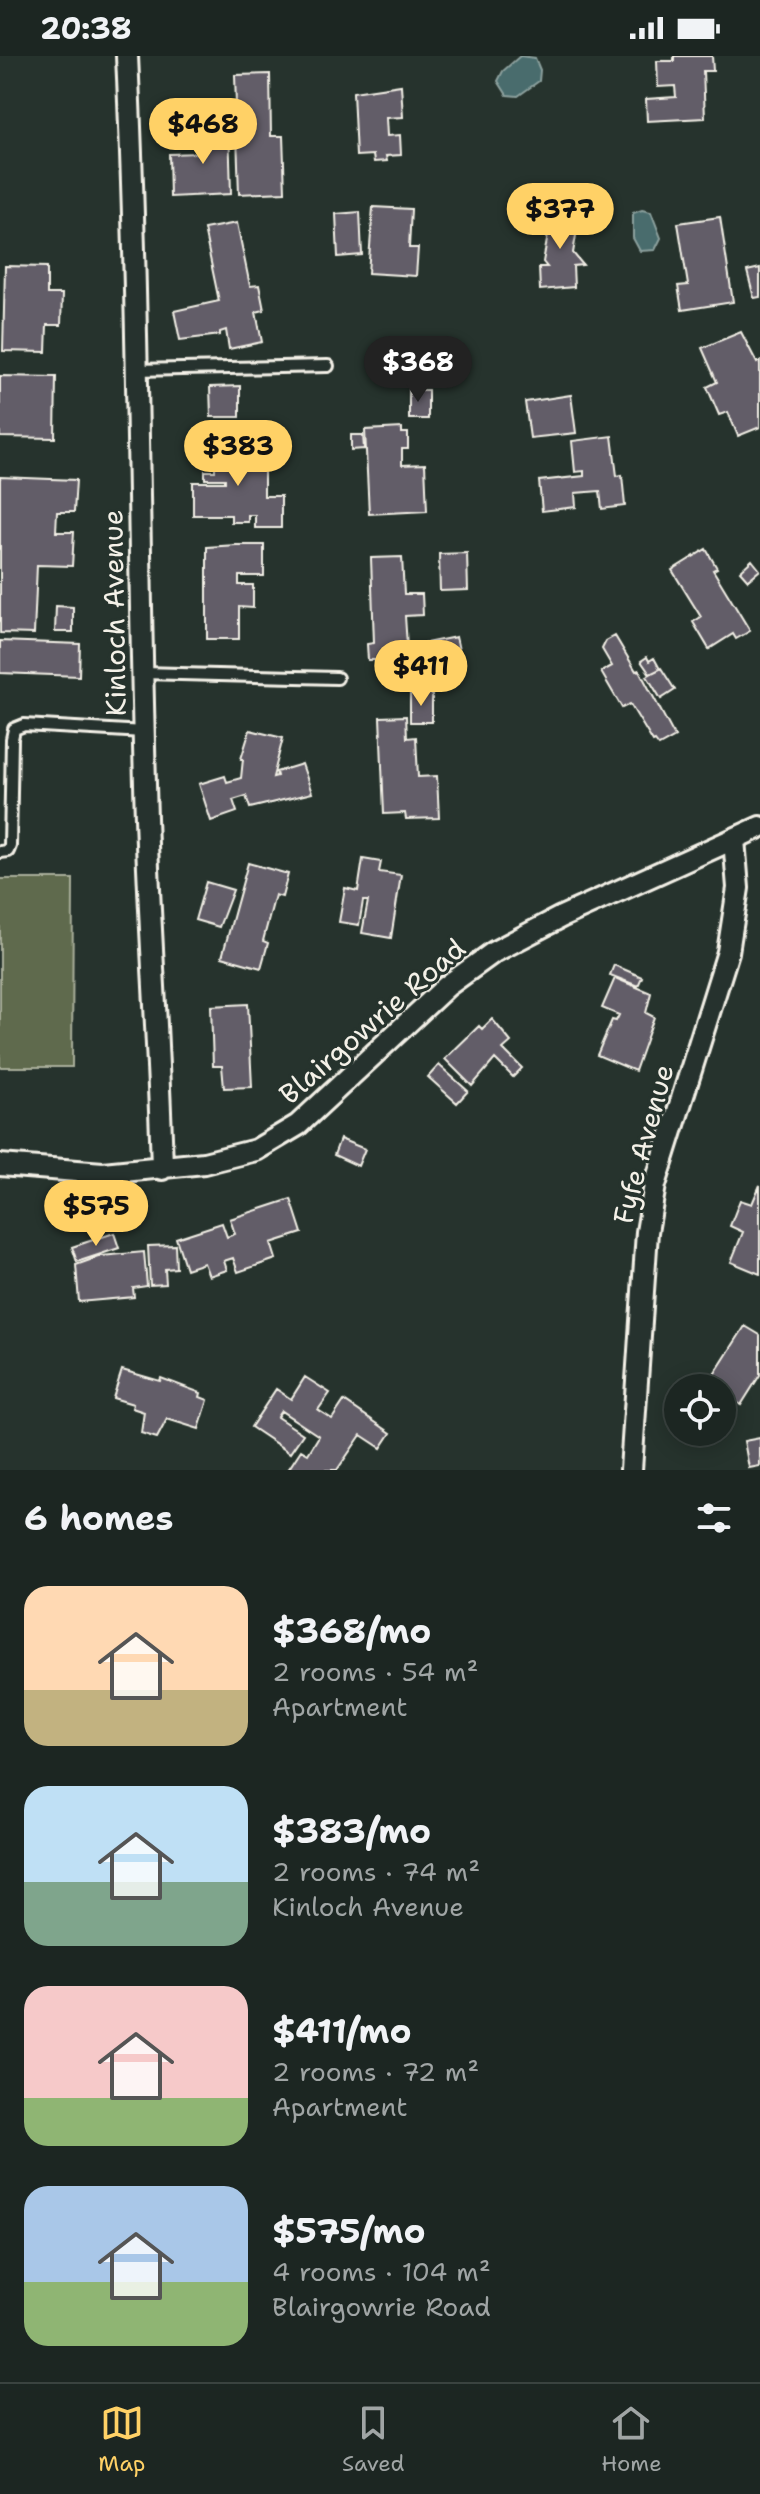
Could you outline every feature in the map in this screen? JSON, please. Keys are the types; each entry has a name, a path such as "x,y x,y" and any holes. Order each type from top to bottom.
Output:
{"street":[{"name":"Kinloch Avenue","path":"127,56 135,370 141,459 144,732 162,1169"},
{"name":"Blairgowrie Road","path":"0,1165 103,1173 162,1169 239,1156 275,1140 298,1125 447,986 494,952 561,917 760,827"},
{"name":"Fyfe Avenue","path":"631,1470 647,1232 655,1185 733,930 739,867 734,839"}],"lane":[{"path":"135,370 328,366"},
{"path":"143,673 337,678"},
{"path":"0,852 8,851 10,846 14,729 24,725 144,732"}],"green space":[{"path":"0,879 73,879 72,1067 0,1067"}],"water":[{"path":"520,56 535,58 540,70 539,81 518,96 507,95 498,81 503,71"},
{"path":"642,210 651,212 661,238 655,250 640,251 633,238 633,213"}],"building":[{"path":"674,56 712,56 713,71 703,71 705,118 647,121 646,99 676,97 675,86 658,87 657,61 674,61"},
{"path":"270,74 271,136 283,136 285,192 239,194 235,75"},
{"path":"401,85 403,117 386,118 387,136 400,135 401,155 386,156 387,161 374,162 373,155 356,156 353,92"},
{"path":"229,125 231,194 170,197 169,154 198,153 197,127"},
{"path":"373,207 411,209 409,248 418,248 416,276 368,273"},
{"path":"553,207 580,212 573,253 583,265 573,266 574,287 540,290 539,267 547,267 543,262"},
{"path":"360,212 362,255 338,257 336,214"},
{"path":"720,217 733,302 682,310 678,286 688,285 678,223"},
{"path":"237,223 250,286 259,285 264,310 256,312 262,342 229,349 226,330 220,335 180,340 174,311 219,301 204,229"},
{"path":"5,266 47,267 47,294 62,294 61,325 47,325 46,352 3,351"},
{"path":"760,268 760,297 754,298 747,271"},
{"path":"741,332 757,363 760,361 760,427 738,436 728,412 719,415 707,387 717,382 702,348"},
{"path":"0,376 56,377 55,438 0,437"},
{"path":"240,386 240,417 211,417 210,387"},
{"path":"409,390 428,390 428,419 409,419"},
{"path":"571,395 576,433 530,438 525,402"},
{"path":"402,428 402,433 408,433 408,449 402,449 402,465 425,464 427,511 369,514 365,430"},
{"path":"351,435 363,435 364,449 351,450"},
{"path":"612,436 617,476 622,475 625,506 602,509 600,491 575,493 576,507 542,511 539,481 584,476 584,471 575,472 572,441"},
{"path":"264,444 264,496 281,496 281,528 255,528 255,515 248,515 248,522 231,522 231,515 193,515 193,482 225,482 225,479 205,479 205,471 215,471 215,445"},
{"path":"0,477 76,480 74,512 57,512 56,532 74,532 72,566 37,565 34,634 0,633"},
{"path":"264,545 264,576 239,576 239,585 253,585 253,608 239,607 239,639 207,639 207,547"},
{"path":"706,549 717,568 713,570 750,631 736,639 733,634 709,649 693,622 701,617 672,570"},
{"path":"467,553 468,590 440,591 439,554"},
{"path":"402,557 404,594 422,594 423,615 405,616 407,646 402,646 403,665 399,665 399,669 375,670 375,660 368,660 367,644 374,643 371,558"},
{"path":"752,560 760,570 748,580 740,571"},
{"path":"56,606 73,607 73,632 55,632"},
{"path":"615,636 636,671 639,670 675,737 659,746 653,742 630,704 622,708 601,672 612,666 602,649 606,641"},
{"path":"456,637 461,659 421,667 416,645"},
{"path":"0,641 80,644 79,676 0,673"},
{"path":"647,657 649,661 654,658 660,669 650,674 641,661"},
{"path":"661,668 675,690 661,699 647,676"},
{"path":"410,694 432,694 432,722 410,722"},
{"path":"406,716 407,738 416,737 418,777 437,776 439,818 406,819 405,813 384,814 380,717"},
{"path":"250,730 283,738 273,777 277,776 276,772 302,764 312,793 250,808 246,796 233,800 237,812 211,821 199,784 225,776 227,782 241,778 241,759"},
{"path":"363,859 381,862 379,872 401,875 391,938 362,933 368,901 363,901 359,925 339,922 345,888 358,891"},
{"path":"248,863 288,874 282,897 275,895 263,941 268,943 261,968 222,957"},
{"path":"206,882 233,890 219,927 195,920"},
{"path":"614,965 642,977 638,986 610,975"},
{"path":"615,978 651,993 646,1013 654,1017 635,1071 597,1055 612,1020 616,1021 619,1015 602,1008"},
{"path":"248,1004 252,1087 224,1088 222,1066 213,1066 211,1006"},
{"path":"492,1019 511,1042 503,1049 522,1068 513,1077 495,1059 472,1086 445,1059 479,1026 482,1029"},
{"path":"439,1065 468,1091 457,1103 428,1077"},
{"path":"340,1139 365,1149 358,1166 334,1155"},
{"path":"760,1185 760,1274 731,1262 743,1232 730,1226 740,1200 752,1204"},
{"path":"291,1199 302,1233 271,1243 276,1259 238,1272 233,1258 224,1261 227,1270 209,1276 204,1263 186,1269 176,1238 222,1223 227,1237 235,1234 230,1219"},
{"path":"114,1233 119,1248 77,1262 72,1247"},
{"path":"175,1245 176,1268 165,1269 166,1284 150,1285 148,1246"},
{"path":"144,1252 147,1286 133,1288 134,1297 79,1302 76,1265 101,1256"},
{"path":"745,1326 760,1335 760,1375 741,1405 736,1402 736,1374 714,1374"},
{"path":"122,1370 160,1381 161,1378 201,1393 200,1397 208,1400 199,1429 167,1419 157,1438 141,1433 144,1412 132,1408 133,1404 113,1398"},
{"path":"305,1377 330,1393 318,1410 332,1419 344,1401 391,1433 381,1448 361,1435 337,1470 288,1470 301,1450 308,1454 319,1436 281,1411 277,1417 303,1434 290,1453 251,1427 276,1389 291,1399"},
{"path":"760,1438 760,1466 749,1468 744,1441"}]}
